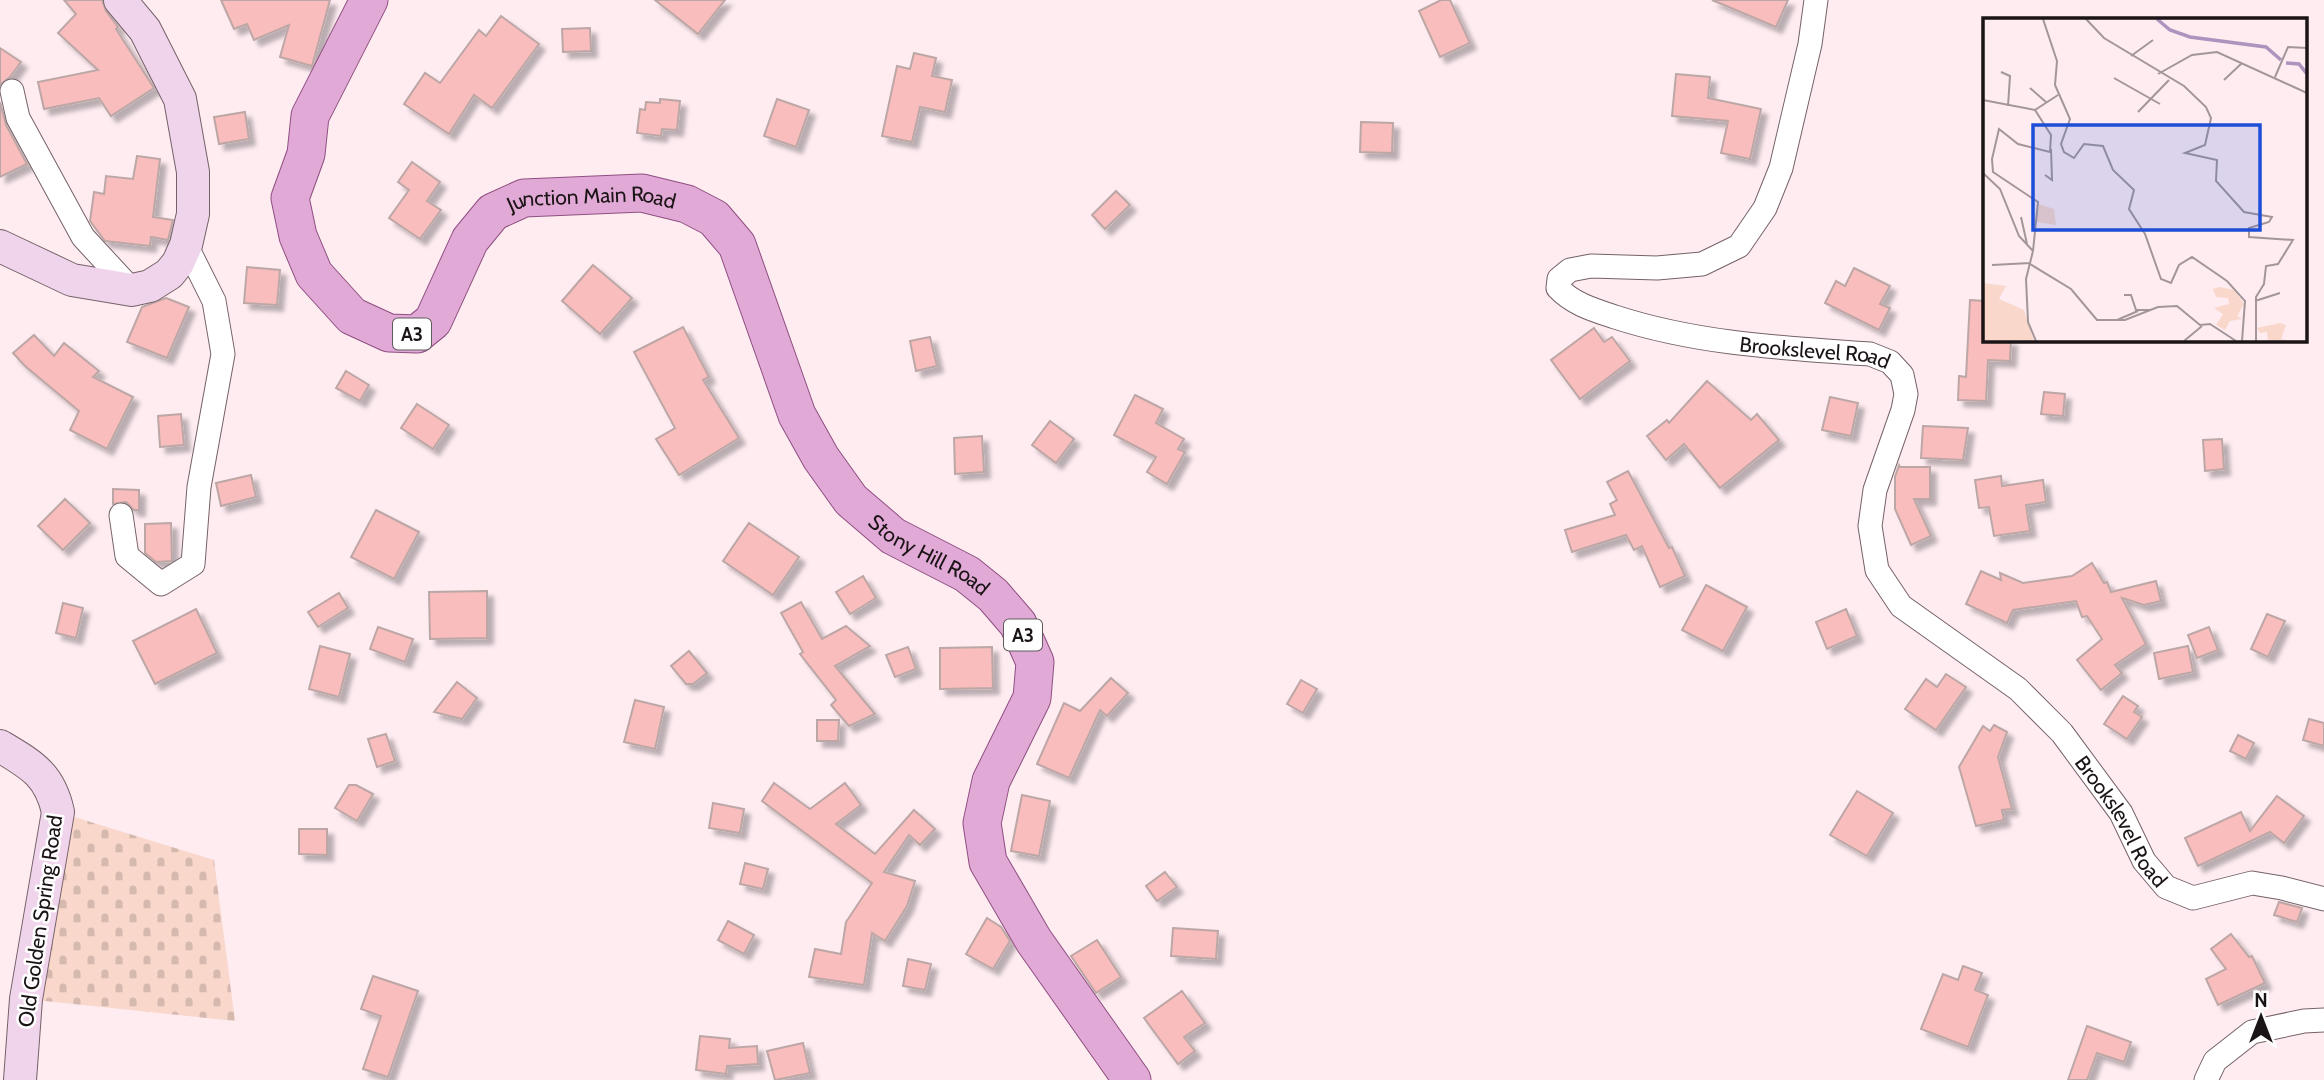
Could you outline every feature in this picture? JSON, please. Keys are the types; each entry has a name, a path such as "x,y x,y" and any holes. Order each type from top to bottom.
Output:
{"main road":[{"path":"0,246 72,281 132,290 150,286 169,274 187,245 193,214 193,172 180,99 145,30 120,0"},
{"name":"Junction Main Road","path":"369,0 310,116 306,154 290,198 298,236 314,274 352,316 389,333 417,334 433,321 470,240 493,212 524,198 642,193 687,204 715,218 737,245"},
{"name":"Stony Hill Road","path":"737,245 797,415 828,469 851,500 894,536 967,574 993,595 1018,624 1035,662 1032,698 990,781 982,823 988,862 1034,941 1132,1080"},
{"name":"Old Golden Spring Road","path":"0,747 29,763 43,776 54,793 58,812 26,999 20,1080"}],"street":[{"name":"Brookslevel Road","path":"1816,0 1810,44 1781,168 1765,208 1739,246 1702,264 1657,268 1591,266 1570,270 1559,279 1558,288 1568,299 1643,326 1742,346 1870,354 1890,362 1902,375 1906,394 1875,490 1870,526 1877,570 1901,606 2018,689 2062,733 2121,813 2144,861 2166,887 2193,898 2252,883 2324,899"},
{"path":"12,91 18,118 83,237 132,290"},
{"path":"121,515 127,556 161,584 193,564 199,487 223,354 214,301 187,245"},
{"path":"2206,1080 2215,1061 2252,1032 2304,1021 2324,1020"}],"green space":[{"path":"58,812 214,860 235,1021 26,999"}],"building":[{"path":"64,0 102,0 106,11 118,27 116,29 154,88 111,116 99,98 44,109 38,82 98,70 58,33 76,14"},
{"path":"221,0 330,0 312,66 280,57 289,25 254,40 247,24 234,29"},
{"path":"655,0 725,0 698,34"},
{"path":"1441,0 1450,0 1470,43 1440,57 1419,11"},
{"path":"1712,0 1788,0 1776,27"},
{"path":"501,16 539,44 492,108 474,95 449,134 404,104 425,73 440,83 479,30 486,36"},
{"path":"590,28 591,51 563,52 562,29"},
{"path":"0,48 21,62 0,85"},
{"path":"914,53 936,58 932,76 952,80 945,112 920,107 912,142 882,136 897,66 910,69"},
{"path":"1676,74 1710,77 1708,98 1761,109 1750,159 1721,153 1728,121 1672,116"},
{"path":"660,99 680,101 677,130 662,129 661,136 637,133 640,109 645,110 646,102 660,103"},
{"path":"777,99 809,110 796,147 764,136"},
{"path":"0,102 6,125 27,164 0,177"},
{"path":"245,112 249,139 219,144 214,117"},
{"path":"1361,122 1393,123 1392,153 1360,152"},
{"path":"137,156 160,159 153,217 173,220 168,240 151,237 150,246 105,241 90,221 94,192 104,194 106,176 133,179"},
{"path":"412,162 440,182 427,201 441,210 420,239 389,218 409,190 398,182"},
{"path":"1116,191 1130,205 1105,229 1092,215"},
{"path":"593,265 632,298 600,334 562,301"},
{"path":"247,267 280,270 277,305 244,303"},
{"path":"1854,268 1890,286 1880,304 1890,308 1879,330 1825,303 1836,281 1845,286"},
{"path":"166,298 189,307 167,358 127,342 142,307"},
{"path":"1970,300 1983,301 1983,341 2011,341 2010,361 1988,360 1986,401 1958,400 1959,376 1966,377"},
{"path":"683,327 709,377 703,380 739,438 679,475 656,439 675,428 634,352"},
{"path":"1594,328 1604,342 1612,337 1630,361 1580,399 1551,360"},
{"path":"34,335 54,356 64,343 99,371 93,377 133,397 107,449 70,430 79,411 13,353"},
{"path":"930,337 937,366 916,371 910,341"},
{"path":"346,371 369,385 360,401 336,388"},
{"path":"1707,381 1751,420 1757,414 1779,440 1720,488 1684,444 1666,460 1647,436 1667,420 1669,423"},
{"path":"2044,392 2065,394 2063,416 2041,414"},
{"path":"1135,395 1163,409 1156,423 1184,439 1178,449 1185,452 1167,484 1147,472 1156,457 1114,435"},
{"path":"1830,397 1858,403 1851,436 1822,430"},
{"path":"417,404 449,425 433,449 401,428"},
{"path":"181,414 184,445 160,447 158,416"},
{"path":"1050,421 1074,439 1056,463 1032,445"},
{"path":"1923,426 1968,428 1963,460 1921,458"},
{"path":"982,436 984,472 955,474 954,438"},
{"path":"2222,439 2224,469 2205,471 2203,440"},
{"path":"1899,465 1930,467 1930,499 1914,499 1931,536 1911,545 1895,509 1895,477"},
{"path":"1628,471 1669,548 1672,547 1685,576 1660,587 1642,546 1634,550 1626,535 1572,552 1565,530 1615,515 1610,504 1617,500 1607,482"},
{"path":"251,475 256,497 221,506 216,483"},
{"path":"2001,476 2002,486 2043,480 2046,502 2026,505 2030,531 1994,536 1989,507 1979,508 1975,480"},
{"path":"113,489 139,490 139,510 134,510 126,502 113,504"},
{"path":"65,499 90,523 63,550 38,526"},
{"path":"376,510 419,532 394,579 351,557"},
{"path":"171,523 172,561 156,562 145,553 145,524"},
{"path":"749,523 799,557 773,595 723,561"},
{"path":"2092,563 2104,583 2107,582 2111,592 2156,581 2161,601 2144,605 2122,598 2146,644 2115,665 2122,673 2101,690 2077,660 2102,639 2087,616 2082,617 2076,601 2013,610 2007,623 1966,604 1981,571 2001,580 2000,573 2023,583 2072,576"},
{"path":"863,576 876,598 850,614 836,592"},
{"path":"1706,585 1747,607 1723,651 1682,630"},
{"path":"487,591 487,638 430,639 429,592"},
{"path":"339,593 348,608 318,627 308,612"},
{"path":"801,602 822,639 846,626 870,646 835,666 875,714 849,726 831,705 836,700 800,654 803,652 781,613"},
{"path":"63,603 83,608 76,638 56,633"},
{"path":"196,609 217,653 155,684 133,641"},
{"path":"1846,609 1857,636 1827,649 1816,622"},
{"path":"2267,614 2285,621 2268,657 2251,649"},
{"path":"378,627 413,639 405,662 370,649"},
{"path":"2209,627 2218,650 2197,658 2188,635"},
{"path":"320,646 350,654 339,697 309,689"},
{"path":"2188,646 2193,672 2159,679 2154,653"},
{"path":"908,647 916,669 895,677 886,655"},
{"path":"992,647 993,688 940,689 940,648"},
{"path":"689,651 707,673 693,684 686,684 671,666"},
{"path":"1946,674 1966,687 1936,730 1905,709 1926,679 1937,687"},
{"path":"1111,678 1128,693 1107,716 1100,710 1069,778 1037,764 1064,703 1080,711"},
{"path":"1301,680 1317,689 1303,713 1287,704"},
{"path":"457,682 477,698 462,719 434,712"},
{"path":"2123,696 2138,706 2134,712 2142,717 2127,739 2104,724"},
{"path":"635,700 664,707 655,749 624,742"},
{"path":"2309,719 2324,723 2324,746 2303,740"},
{"path":"817,720 839,720 838,741 817,741"},
{"path":"1994,725 2007,732 1998,757 2012,809 2002,810 2004,820 1976,826 1959,767 1983,726 1990,731"},
{"path":"386,734 395,761 377,767 368,739"},
{"path":"2238,735 2254,743 2246,759 2230,751"},
{"path":"774,783 810,809 845,783 861,805 836,824 875,854 914,810 935,829 920,845 909,835 884,872 915,881 907,906 885,941 872,933 864,985 809,977 815,949 841,954 846,922 872,883 762,801"},
{"path":"349,785 356,785 373,794 357,821 335,808"},
{"path":"1857,791 1893,813 1867,856 1830,835"},
{"path":"1022,795 1050,801 1039,856 1011,851"},
{"path":"2277,796 2304,816 2284,843 2270,832 2198,866 2185,838 2241,812 2250,831"},
{"path":"713,803 744,809 740,833 709,828"},
{"path":"299,829 327,829 327,855 299,854"},
{"path":"745,863 768,869 763,889 740,884"},
{"path":"1165,872 1177,887 1157,901 1146,886"},
{"path":"2279,902 2302,908 2297,922 2274,915"},
{"path":"987,918 1001,927 1010,941 993,969 966,954"},
{"path":"728,921 754,935 744,954 718,940"},
{"path":"1173,928 1218,931 1216,959 1171,956"},
{"path":"2231,934 2249,957 2252,956 2265,983 2218,1005 2206,979 2226,969 2211,949"},
{"path":"1097,940 1121,977 1096,993 1071,956"},
{"path":"908,959 931,964 925,990 903,986"},
{"path":"1963,966 1982,973 1975,990 1988,995 1968,1047 1921,1029 1943,974 1958,980"},
{"path":"373,976 418,991 388,1077 363,1069 381,1016 361,1009"},
{"path":"1182,991 1205,1023 1184,1037 1195,1051 1178,1064 1144,1018"},
{"path":"2087,1026 2131,1042 2124,1062 2097,1053 2087,1080 2068,1080"},
{"path":"700,1036 730,1039 729,1048 757,1046 758,1064 727,1066 726,1074 696,1070"},
{"path":"803,1043 810,1073 775,1080 767,1051"}]}
